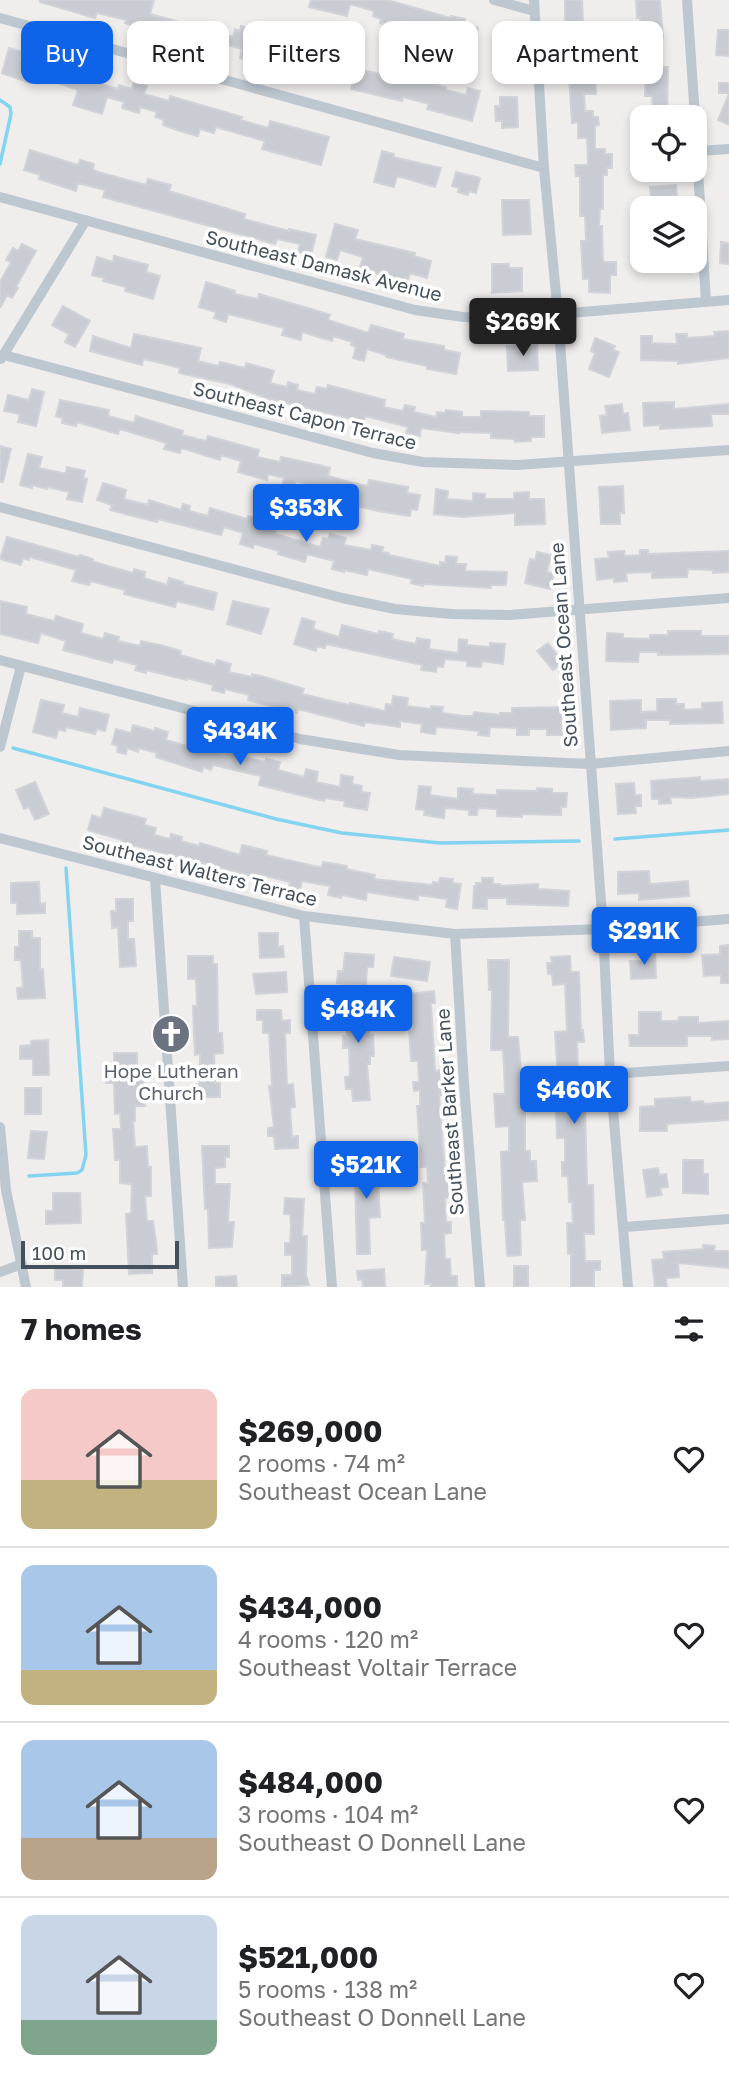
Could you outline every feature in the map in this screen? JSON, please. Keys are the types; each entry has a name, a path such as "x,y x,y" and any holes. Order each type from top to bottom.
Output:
{"street":[{"path":"494,0 534,6"},
{"path":"687,0 694,105"},
{"name":"Southeast Ocean Lane","path":"534,6 544,168 558,315 603,929 610,1074 628,1287"},
{"path":"0,18 544,168"},
{"path":"707,150 729,149"},
{"path":"699,182 706,302"},
{"name":"Southeast Damask Avenue","path":"0,197 415,310 463,317 558,315 729,300"},
{"path":"2,358 86,220"},
{"name":"Southeast Capon Terrace","path":"2,358 373,453 423,462 474,465 567,463 729,450"},
{"path":"0,507 342,598 395,609 509,615 729,598"},
{"path":"0,660 300,739 399,755 590,764 729,751"},
{"path":"0,747 22,666"},
{"name":"Southeast Walters Terrace","path":"0,838 304,916 455,934 603,929 729,919"},
{"path":"155,878 183,1287"},
{"path":"304,916 331,1287"},
{"name":"Southeast Barker Lane","path":"455,934 480,1287"},
{"path":"610,1074 729,1066"},
{"path":"0,1127 6,1190 26,1287"},
{"path":"625,1227 729,1219"},
{"path":"0,1272 22,1264"}],"building":[{"path":"154,0 150,14 175,21 127,21 127,24 126,20 97,13 95,18 40,2"},
{"path":"311,0 387,0 451,18 465,19 380,21 373,16 374,11 350,4 347,16 309,7"},
{"path":"565,0 582,0 583,21 565,21"},
{"path":"636,0 660,0 662,21 640,21 640,17 637,18"},
{"path":"241,26 243,59 240,58 242,49 229,46 229,36 233,37 235,29 240,31"},
{"path":"718,30 729,30 729,56 716,55"},
{"path":"9,48 21,52 21,80 2,73"},
{"path":"663,67 668,67 667,105 652,105 652,96 645,96 646,84 663,84"},
{"path":"365,71 379,74 379,84 435,84 466,95 468,88 480,91 472,121 427,109 429,104 403,97 402,101 351,89 352,84 365,84"},
{"path":"719,83 729,83 729,93 719,93"},
{"path":"61,84 102,84 118,89 119,85 132,89 133,84 140,84 147,86 144,94 169,101 170,96 242,117 241,120 268,128 270,121 329,137 321,165 262,149 265,141 216,127 214,133 200,129 198,136 183,132 163,125 164,120 155,117 157,112 140,107 139,113 122,108 124,102 107,97 102,114 73,105 78,90"},
{"path":"570,84 596,84 596,94 584,94 585,111 593,111 593,117 598,117 599,125 595,126 595,149 605,149 605,154 612,154 612,168 607,168 607,175 603,175 603,209 600,209 599,226 602,226 603,262 616,262 616,275 610,275 610,293 589,292 589,279 583,279 581,241 586,241 585,216 580,216 580,176 576,176 575,165 588,165 587,138 578,138 578,122 572,123"},
{"path":"729,94 729,125 718,120"},
{"path":"500,97 517,97 518,127 502,128 502,121 496,121 495,106 500,106"},
{"path":"30,150 78,165 80,160 94,164 93,169 98,172 146,185 148,179 171,185 169,191 245,214 244,219 316,235 311,255 298,252 300,244 277,239 275,244 103,197 105,190 78,183 76,191 39,179 40,175 24,170"},
{"path":"382,151 394,154 393,157 441,168 435,187 397,176 394,187 374,182"},
{"path":"456,172 480,178 476,193 469,191 468,195 458,192 459,188 452,186"},
{"path":"676,185 677,196 651,196 650,187"},
{"path":"502,200 529,200 531,234 503,235"},
{"path":"335,224 358,230 355,239 415,253 414,256 431,261 427,278 410,273 407,283 373,273 374,271 360,267 363,257 340,250 337,260 326,257"},
{"path":"721,242 729,243 729,264 720,263"},
{"path":"22,244 36,251 12,298 7,295 0,308 0,282 11,262 6,260 13,248 18,251"},
{"path":"114,256 148,265 146,272 160,276 153,299 125,291 126,287 92,275 97,257 113,262"},
{"path":"492,264 509,264 509,268 522,268 522,291 492,293"},
{"path":"206,282 235,291 234,294 258,299 259,294 308,308 330,315 328,320 368,333 371,325 404,334 403,339 444,346 444,350 460,353 456,374 427,369 427,366 386,357 367,349 364,361 353,358 356,347 351,345 352,342 333,336 332,341 302,332 301,340 282,335 284,328 228,314 226,322 214,318 216,312 199,307"},
{"path":"63,306 90,321 75,347 65,342 69,334 52,325"},
{"path":"729,331 729,358 678,364 678,361 641,360 641,336 652,336 652,343 677,344 676,334 687,334 687,338 715,336 714,332"},
{"path":"134,334 201,348 198,361 218,366 220,362 245,368 246,363 274,371 270,383 287,387 288,382 298,385 297,390 315,394 317,387 327,389 328,385 385,400 384,407 403,411 405,405 415,407 414,412 436,417 437,412 445,413 446,410 462,412 462,417 481,417 481,411 529,412 529,416 544,416 544,437 531,437 531,441 515,442 514,439 491,438 491,433 459,433 421,428 420,436 406,433 408,427 365,416 364,422 269,399 230,384 179,373 180,368 157,362 143,359 142,365 90,351 93,336 131,348"},
{"path":"595,338 615,346 613,350 619,352 609,377 589,369 595,353 591,351"},
{"path":"537,344 538,370 508,371 507,346"},
{"path":"32,389 44,392 36,426 18,422 20,414 4,411 8,395 29,400"},
{"path":"60,400 109,410 108,416 134,423 136,416 183,431 182,435 206,441 208,436 259,450 257,457 280,462 281,457 330,468 328,476 353,483 368,486 369,480 408,487 407,493 420,495 417,510 411,509 410,516 378,511 357,506 358,501 339,497 338,501 330,498 328,503 321,501 322,496 311,493 313,486 296,481 294,486 283,483 284,478 268,474 267,480 238,472 241,461 221,455 220,460 181,448 180,453 164,449 166,443 120,429 118,434 77,422 76,426 62,423 63,418 56,416"},
{"path":"674,402 674,409 729,404 729,414 711,414 712,426 660,429 660,425 644,426 643,403"},
{"path":"622,404 623,414 628,413 630,430 602,433 600,416 607,415 605,406"},
{"path":"0,446 11,449 3,482 0,482"},
{"path":"28,454 42,457 39,468 62,473 66,473 67,467 85,471 83,478 87,479 82,502 67,499 69,492 20,485"},
{"path":"103,483 126,490 124,499 148,505 149,500 181,510 183,504 190,506 189,511 208,516 210,508 247,519 248,516 277,524 275,534 320,547 323,538 328,539 330,534 346,538 344,545 371,550 372,545 383,547 382,552 389,555 440,566 440,562 445,563 446,556 457,557 456,564 466,564 465,571 507,572 506,585 491,585 491,588 423,586 411,583 412,579 368,569 367,575 332,569 334,561 307,554 305,562 254,544 253,548 240,544 243,533 224,527 221,535 110,510 112,505 97,500"},
{"path":"623,486 624,513 620,513 620,524 601,524 599,487"},
{"path":"436,489 448,491 447,499 473,501 473,493 485,494 485,499 514,499 514,493 529,492 529,499 544,499 545,524 515,525 515,513 462,517 434,514"},
{"path":"7,537 79,557 80,555 133,573 134,569 145,572 144,578 167,585 169,578 217,593 213,610 177,601 175,607 124,594 125,590 90,581 89,585 72,581 76,570 30,557 29,560 23,558 21,565 0,559"},
{"path":"640,550 648,550 648,554 729,551 729,572 713,573 713,570 688,569 687,577 652,578 652,572 626,573 627,581 614,582 614,578 597,580 595,559 609,558 608,552 624,551 625,556 640,555"},
{"path":"537,552 551,555 547,572 554,573 550,589 525,583 530,559 535,560"},
{"path":"0,601 27,607 26,614 54,621 56,616 83,624 81,633 103,639 105,633 119,637 118,641 140,646 141,641 164,646 181,651 180,655 215,665 217,660 231,664 229,672 265,677 304,689 302,694 349,705 350,703 385,711 386,704 392,705 393,696 408,698 407,706 431,709 431,706 443,707 442,713 465,716 473,716 474,712 500,715 512,713 512,708 566,707 566,720 561,720 562,735 547,735 547,729 529,729 529,735 517,735 517,728 490,727 489,736 478,735 479,731 436,727 435,734 421,732 422,724 400,721 400,727 365,722 364,726 298,709 297,713 248,700 249,695 225,689 224,693 212,690 213,685 187,678 146,670 146,673 135,670 137,665 114,659 112,663 63,650 66,641 41,633 38,643 0,634"},
{"path":"233,601 269,609 261,634 227,624"},
{"path":"302,618 315,622 313,629 339,637 342,625 378,634 379,631 393,634 392,639 416,644 417,638 430,640 429,649 458,653 459,639 467,640 467,645 490,647 490,643 505,644 503,664 482,661 481,667 467,666 467,661 445,659 443,667 437,666 436,672 421,670 422,665 326,644 325,648 317,646 316,651 294,644"},
{"path":"668,631 701,631 701,636 729,636 729,654 658,655 658,652 639,652 638,662 606,661 607,633 623,634 623,638 650,639 650,635 668,635"},
{"path":"548,643 563,662 553,670 537,651"},
{"path":"657,699 676,699 676,704 684,704 684,710 702,709 702,703 722,702 723,723 670,724 670,720 646,720 646,728 611,730 610,701 641,700 641,712 657,711"},
{"path":"41,700 64,705 62,713 78,717 80,708 109,715 105,731 97,729 95,734 66,727 65,731 58,729 56,738 33,732"},
{"path":"133,725 168,732 166,740 190,747 192,741 204,745 203,749 225,755 227,747 242,751 240,756 265,762 266,759 280,762 278,770 304,777 306,769 318,772 316,782 340,787 341,775 353,777 352,784 362,786 361,792 370,793 367,810 344,806 345,801 325,798 324,801 259,785 261,776 213,765 211,770 203,767 202,772 156,757 157,753 139,748 138,752 127,748 126,754 117,752 118,746 112,744 116,729 131,733"},
{"path":"700,777 700,781 729,779 729,794 692,798 670,797 671,803 659,804 659,799 652,799 651,781"},
{"path":"35,782 49,814 35,820 29,807 24,809 16,790"},
{"path":"634,783 635,795 641,795 641,806 635,806 636,813 618,814 616,784"},
{"path":"419,786 431,787 430,795 458,799 458,788 473,789 472,794 497,795 497,790 552,789 552,793 567,793 566,807 561,807 561,815 522,814 522,817 497,816 497,809 478,808 477,815 469,815 469,810 445,808 444,818 424,815 425,810 416,809"},
{"path":"104,808 146,819 144,825 156,828 154,835 170,839 171,834 182,837 181,841 199,846 200,843 240,855 242,845 267,851 266,855 314,866 322,867 323,862 347,866 346,869 375,875 374,879 432,885 433,882 439,883 440,878 453,879 452,883 461,884 457,909 446,907 447,899 418,895 418,900 367,892 366,900 342,895 341,898 328,895 330,886 302,881 300,889 289,887 290,882 261,875 260,878 121,842 122,840 88,830 92,815 101,818"},
{"path":"649,871 650,884 688,881 689,896 639,900 639,893 618,894 618,872"},
{"path":"482,878 493,878 493,884 500,886 538,884 538,889 569,891 568,906 507,904 507,898 487,898 487,909 473,908 474,886 476,883 482,883"},
{"path":"39,882 40,904 45,903 45,913 17,914 17,903 11,903 11,883"},
{"path":"116,899 133,899 133,921 128,921 128,939 134,939 136,966 120,967 118,927 112,928 111,911 116,911"},
{"path":"19,931 32,931 32,938 40,938 40,970 43,969 45,998 18,999 17,988 23,987 21,960 15,960 15,947 19,947"},
{"path":"259,933 278,933 278,947 283,946 284,957 260,958"},
{"path":"729,945 729,983 721,983 721,975 704,976 702,955 720,954 720,946"},
{"path":"643,952 655,952 656,978 631,979 630,961 643,961"},
{"path":"345,953 374,955 373,967 367,967 366,986 337,983 338,971 343,971"},
{"path":"188,956 213,956 213,964 217,964 218,1033 222,1033 223,1053 214,1054 215,1083 220,1083 220,1097 196,1097 196,1084 200,1084 200,1054 195,1055 193,1006 197,1006 196,979 188,979"},
{"path":"570,956 571,972 579,972 581,1031 583,1030 584,1042 577,1042 578,1070 583,1070 583,1081 572,1081 573,1108 585,1107 587,1185 593,1185 594,1234 584,1234 585,1261 600,1261 600,1270 594,1270 594,1287 571,1287 567,1223 573,1223 572,1202 569,1202 568,1176 562,1176 565,1138 557,1138 556,1109 560,1109 555,1032 567,1031 565,984 553,985 547,963 552,963 551,957"},
{"path":"394,957 430,962 427,981 391,976"},
{"path":"488,960 509,960 508,1037 518,1037 525,1114 525,1151 530,1151 530,1161 536,1161 537,1181 522,1182 525,1220 520,1220 521,1255 507,1256 501,1152 509,1151 509,1126 496,1127 494,1094 505,1094 504,1067 503,1050 491,1050 492,990 489,990"},
{"path":"286,972 287,992 256,994 253,974"},
{"path":"434,991 435,1003 431,1003 435,1071 441,1070 442,1095 439,1095 446,1182 450,1182 450,1198 445,1198 446,1222 451,1222 451,1233 444,1234 445,1259 450,1259 451,1276 457,1276 457,1287 431,1287 431,1284 425,1284 427,1250 422,1250 421,1223 425,1223 423,1183 428,1183 427,1167 421,1167 417,1106 420,1106 420,1090 414,1091 413,1082 419,1082 418,1061 411,1061 409,994"},
{"path":"372,998 373,1016 369,1016 369,1035 373,1035 374,1056 370,1056 370,1064 367,1064 370,1100 353,1101 352,1089 346,1089 345,1077 350,1076 349,1048 343,1048 343,1036 347,1036 346,1016 342,1016 341,999"},
{"path":"257,1010 281,1010 282,1021 290,1020 290,1033 285,1033 287,1085 293,1084 295,1107 290,1108 292,1137 298,1136 298,1148 275,1149 274,1136 268,1136 268,1128 274,1127 269,1086 272,1086 269,1033 263,1033 263,1020 257,1020"},
{"path":"639,1012 661,1012 661,1021 698,1017 698,1023 729,1021 729,1039 712,1040 712,1036 687,1036 687,1046 630,1046 629,1035 639,1035"},
{"path":"48,1040 49,1075 33,1075 33,1059 20,1059 20,1046 31,1045 31,1041"},
{"path":"114,1053 137,1053 137,1070 143,1070 145,1106 135,1106 133,1121 135,1147 147,1146 148,1167 151,1167 151,1196 145,1196 147,1221 153,1221 156,1242 157,1254 152,1254 152,1273 129,1274 126,1214 131,1213 132,1184 120,1183 120,1160 115,1160 113,1129 121,1129 120,1113 115,1114 114,1083 106,1083 106,1071 114,1071"},
{"path":"25,1088 41,1088 41,1114 25,1114"},
{"path":"690,1097 691,1102 703,1101 704,1104 729,1102 729,1120 667,1124 667,1131 640,1131 640,1107 655,1106 655,1099"},
{"path":"31,1131 47,1132 44,1159 28,1158"},
{"path":"202,1146 229,1146 225,1167 215,1168 215,1184 230,1184 228,1222 234,1222 232,1247 209,1248"},
{"path":"683,1160 703,1160 703,1174 708,1174 708,1194 683,1193"},
{"path":"377,1161 380,1217 369,1218 370,1254 357,1254 355,1180 352,1180 351,1169 355,1169 354,1162"},
{"path":"658,1168 659,1175 666,1174 668,1187 660,1188 662,1195 647,1197 643,1170"},
{"path":"53,1193 80,1193 81,1223 46,1224 46,1211 53,1211"},
{"path":"285,1198 304,1199 302,1236 307,1236 306,1275 309,1285 282,1287 282,1275 292,1275 292,1255 285,1255 285,1243 290,1243 291,1224 290,1214 284,1214"},
{"path":"703,1245 715,1246 714,1251 729,1251 729,1268 678,1263 679,1277 666,1278 667,1287 655,1287 652,1260 664,1259 663,1252 703,1249"},
{"path":"514,1266 528,1266 528,1287 514,1287"},
{"path":"55,1267 83,1269 82,1287 63,1287 63,1280 55,1280"},
{"path":"384,1269 385,1287 363,1287 362,1279 358,1280 357,1271"},
{"path":"236,1276 237,1287 216,1287 216,1277"}],"waterway":[{"path":"0,100 10,107 11,114 0,164"},
{"path":"13,748 276,819 342,833 440,843 579,841"},
{"path":"615,839 729,830"},
{"path":"29,1176 77,1173 82,1170 86,1155 66,868"}],"place":[{"name":"Hope Lutheran Church","path":"171,1034"}]}
